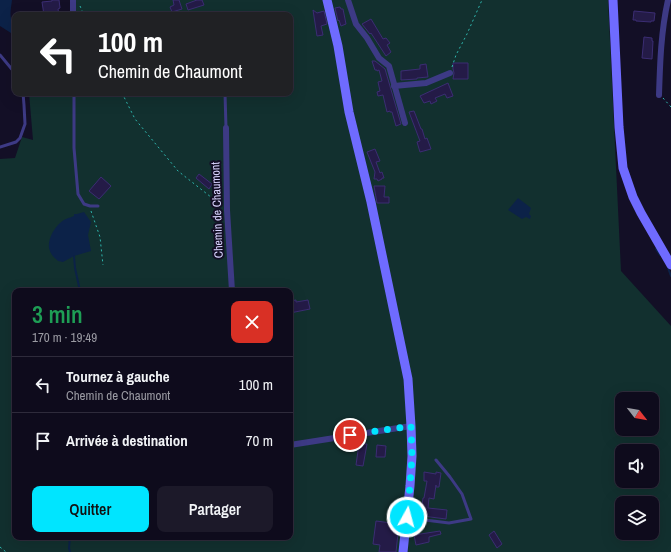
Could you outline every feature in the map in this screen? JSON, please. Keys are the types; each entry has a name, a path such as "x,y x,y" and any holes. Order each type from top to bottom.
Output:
{"street":[{"path":"72,0 73,12"},
{"path":"327,0 338,46 349,112 371,202 408,379 412,456 403,552"},
{"path":"348,0 356,24 367,38 379,58 389,66 405,123"},
{"path":"613,0 619,127 623,168 640,213 671,265"},
{"path":"660,95 660,64 668,0"},
{"path":"394,86 426,83 450,73"},
{"name":"Chemin de Chaumont","path":"226,128 227,210 232,288"},
{"path":"293,445 411,426"}],"lane":[{"path":"0,54 12,69"},
{"path":"0,147 16,142 20,138 25,124 23,96"},
{"path":"74,96 74,148 78,194 84,204 98,206"},
{"path":"225,96 226,128"},
{"path":"407,517 449,523 471,518 462,494 450,476 436,460"}],"path":[{"path":"450,73 456,55 482,0"},
{"path":"79,5 82,12"},
{"path":"660,95 671,107"},
{"path":"124,96 136,119 178,171 227,210"},
{"path":"90,206 100,237 103,265"},
{"path":"0,547 6,552"}],"green space":[{"path":"72,0 608,0 621,271 671,326 671,552 0,552 0,159 15,158 22,137 33,140 29,96 293,96 293,12 73,12"}],"water":[{"path":"0,0 12,0 12,33 0,26"},
{"path":"518,198 531,208 529,214 531,216 530,219 526,217 522,219 508,210"},
{"path":"84,212 91,222 88,235 91,251 74,256 63,262 58,261 51,254 49,248 53,232 63,220 74,216 74,214"}],"building":[{"path":"59,0 60,8 58,9 58,12 44,12 42,2"},
{"path":"173,0 179,0 182,9 172,12 170,7 174,5"},
{"path":"197,0 202,0 204,5 188,10 186,4"},
{"path":"340,7 343,9 346,24 341,26 339,20 338,21 335,8"},
{"path":"313,10 317,13 324,11 327,24 321,26 323,35 317,36"},
{"path":"634,11 655,13 654,21 633,20"},
{"path":"371,19 383,39 386,38 390,43 387,45 391,52 386,56 371,33 370,34 362,24"},
{"path":"644,37 652,38 652,59 642,58"},
{"path":"372,61 375,61 385,69 401,124 396,126 392,112 387,112 383,95 378,96 377,92 380,91 378,82 382,81 379,70 375,70"},
{"path":"453,63 468,63 468,79 453,79"},
{"path":"426,64 428,77 401,80 401,71 420,69 420,65"},
{"path":"448,83 453,96 447,98 445,94 435,98 437,101 431,104 430,101 424,103 420,96"},
{"path":"414,111 425,139 427,138 431,149 420,152 417,142 420,141 409,112"},
{"path":"375,149 380,161 376,162 380,173 382,172 384,178 378,181 377,179 374,179 375,172 367,152"},
{"path":"199,174 212,184 209,189 196,178"},
{"path":"101,177 111,186 99,199 89,191"},
{"path":"374,186 385,186 384,197 389,197 389,203 377,203"},
{"path":"293,300 296,300 296,302 308,300 310,309 293,312"},
{"path":"359,444 367,444 363,466 356,465"},
{"path":"377,445 386,446 385,457 376,457"},
{"path":"424,472 436,474 436,472 441,473 439,487 436,487 436,485 434,499 429,498 428,508 447,510 446,519 415,515 417,505 422,505 424,498 427,481 424,481"},
{"path":"376,521 399,524 396,552 379,552 380,545 373,544"},
{"path":"440,531 441,534 429,537 429,542 416,545 414,535"},
{"path":"494,531 502,544 497,548 489,535"}],"waterway":[{"path":"656,249 660,255"},
{"path":"74,256 79,288"},
{"path":"668,268 671,276"},
{"path":"70,540 70,552"}],"route":[{"path":"350,435 411,426 412,456 407,517"}]}
